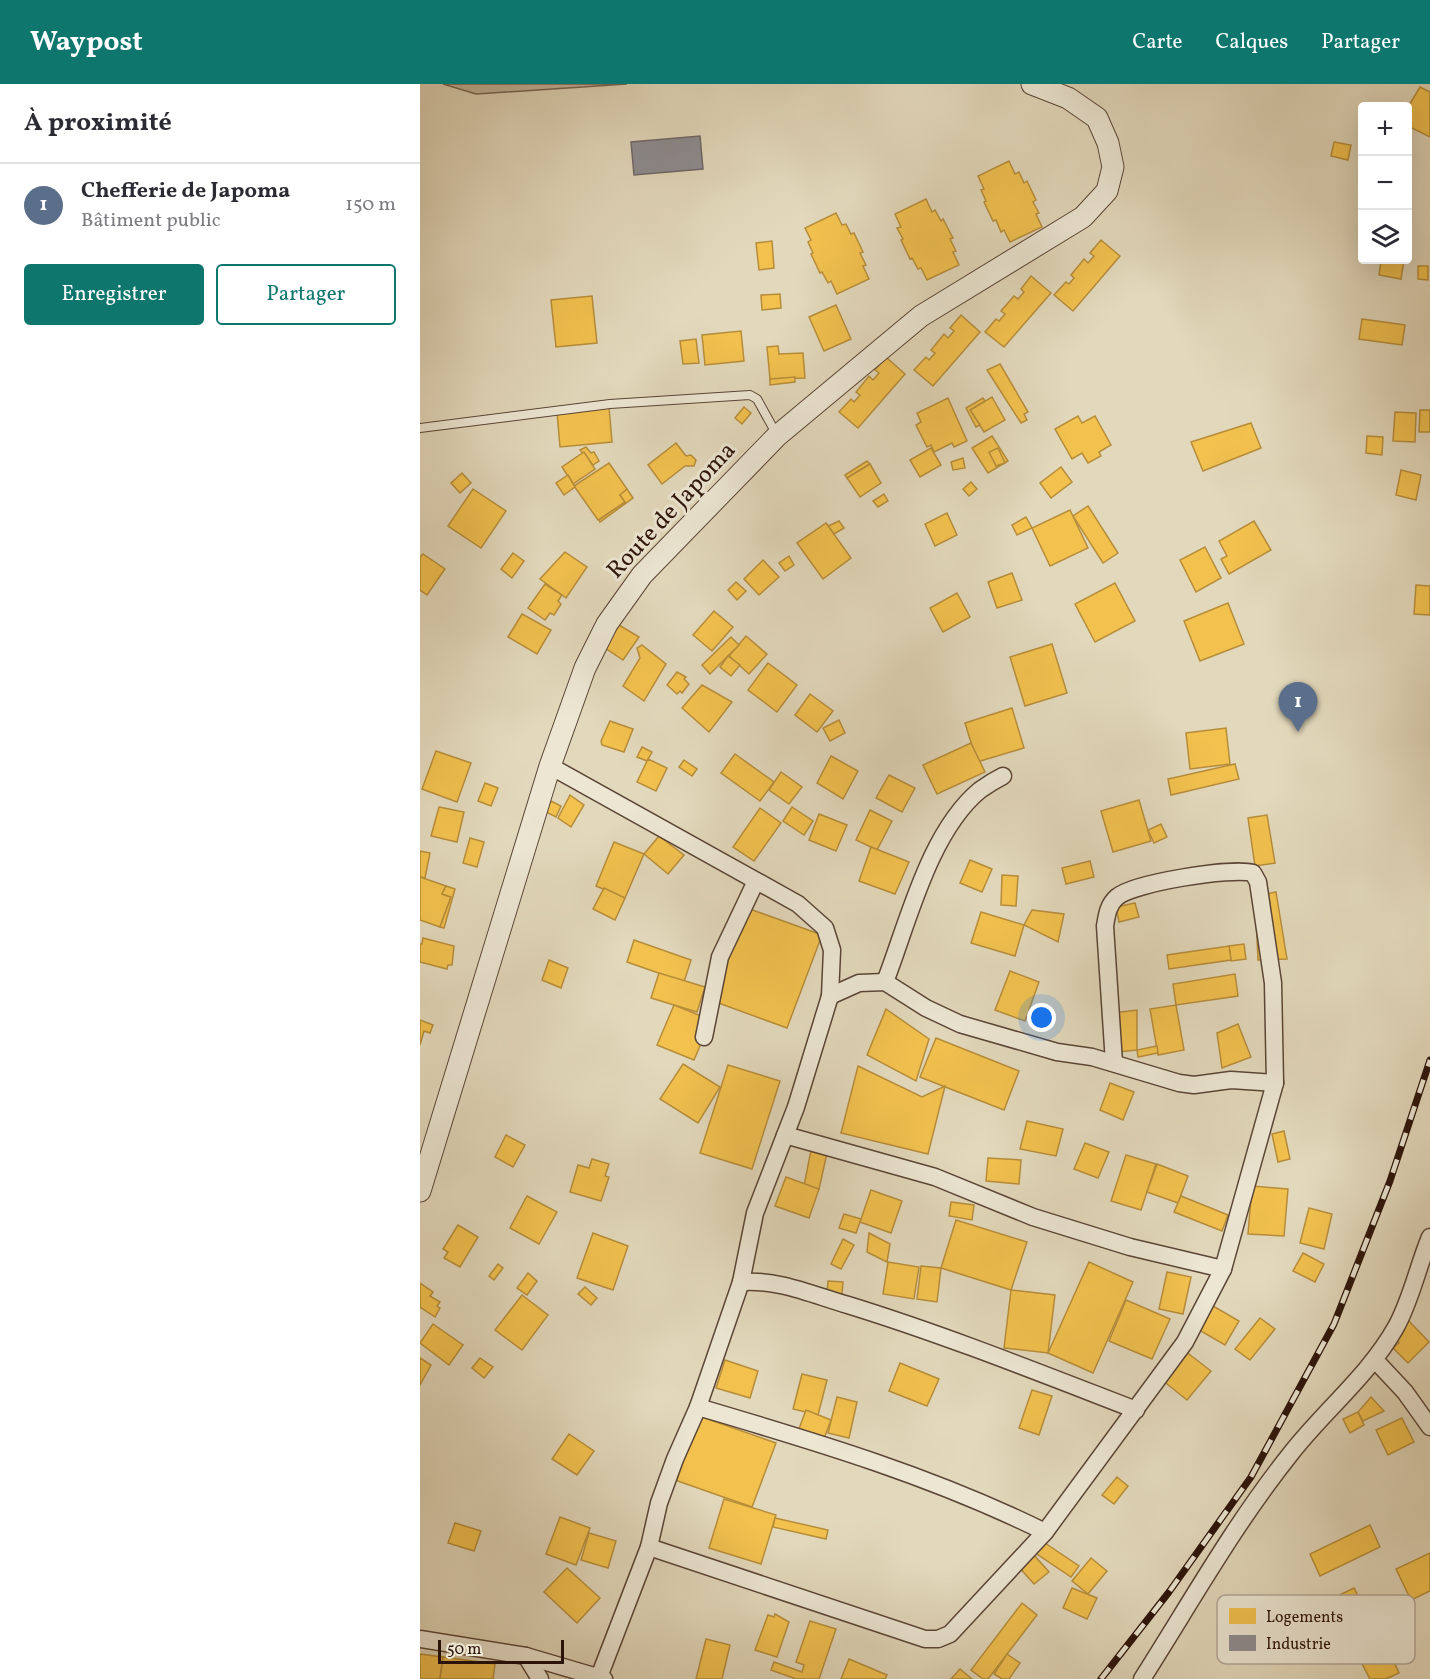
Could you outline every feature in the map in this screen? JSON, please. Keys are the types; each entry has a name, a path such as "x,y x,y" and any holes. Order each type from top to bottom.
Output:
{"street":[{"name":"Route de Japoma","path":"420,1191 550,766 585,668 607,624 642,575 777,436 921,316 1083,217 1107,191 1113,167 1108,143 1097,118 1068,98 1032,84"},
{"path":"420,1639 526,1656 601,1678 649,1547 659,1503 675,1459 699,1407 741,1282 755,1213 785,1135 830,996 832,950 825,928 798,904 550,766"},
{"path":"885,982 934,851 962,809 980,790 1003,776"},
{"path":"649,1547 925,1639 938,1639 950,1634 1045,1532 1185,1342 1223,1269 1275,1083 1273,983 1258,882 1253,873 1242,870 1210,873 1150,885 1119,895 1107,908 1106,926 1114,1063"},
{"path":"704,1037 720,957 756,881"},
{"path":"830,996 859,983 885,982 926,1008 960,1024 1057,1052 1114,1063 1135,1072 1179,1083 1194,1085 1231,1080 1275,1083"},
{"path":"785,1135 935,1177 1033,1217 1130,1247 1223,1269"},
{"path":"1142,1679 1221,1549 1258,1498 1293,1451 1375,1360 1398,1324 1430,1238"},
{"path":"741,1282 770,1282 881,1316 960,1343 1136,1410"},
{"path":"1375,1360 1405,1392 1430,1427"},
{"path":"699,1407 892,1467 991,1505 1045,1532"},
{"path":"526,1656 540,1679"}],"lane":[{"path":"420,428 610,405 750,395 758,399 777,436"}],"shaded area":[{"path":"443,84 627,84 476,94"}],"building: Logements":[{"path":"1420,87 1430,92 1430,137 1412,128 1411,102"},
{"path":"1334,142 1351,145 1348,160 1331,156"},
{"path":"1009,161 1015,174 1019,172 1024,183 1027,181 1036,200 1033,202 1039,213 1036,214 1042,227 1010,242 1004,230 1001,232 996,220 993,221 984,202 986,201 981,190 984,189 978,176"},
{"path":"926,199 932,212 935,210 941,221 943,219 953,238 950,239 959,265 927,280 921,268 918,269 912,258 910,259 897,228 901,227 895,214"},
{"path":"836,213 842,225 846,224 851,234 854,233 863,252 860,253 869,279 837,294 831,281 828,283 822,272 820,273 811,254 813,253 808,242 811,240 805,228"},
{"path":"1101,240 1120,256 1073,311 1054,295 1066,282 1069,284 1074,278 1071,275 1084,259 1088,263 1094,256 1090,253"},
{"path":"772,241 774,268 759,270 756,243"},
{"path":"1380,264 1403,264 1401,279 1379,275"},
{"path":"1418,266 1428,266 1428,280 1418,279"},
{"path":"1031,276 1051,293 1004,347 985,332 996,319 999,321 1005,314 1001,311 1014,296 1018,299 1024,292 1021,289"},
{"path":"780,294 781,308 762,310 761,295"},
{"path":"592,296 597,343 556,347 551,300"},
{"path":"836,305 851,339 824,351 809,317"},
{"path":"961,315 980,332 933,386 914,370 926,357 929,360 935,353 931,350 944,334 948,338 954,331 950,328"},
{"path":"1362,319 1405,325 1402,345 1359,339"},
{"path":"741,331 744,361 705,365 702,335"},
{"path":"696,339 699,363 683,364 680,341"},
{"path":"778,346 779,354 803,353 805,378 770,379 767,347"},
{"path":"886,357 905,374 858,428 839,412 851,399 854,402 860,395 856,392 869,376 873,380 879,373 875,370"},
{"path":"1000,364 1028,412 1024,414 1027,420 1021,423 987,370"},
{"path":"795,377 795,382 770,385 770,379"},
{"path":"992,397 1005,420 984,432 970,410"},
{"path":"948,398 967,441 954,447 952,443 934,452 931,445 927,447 916,425 921,422 917,413"},
{"path":"983,398 985,401 970,410 980,425 976,427 966,408"},
{"path":"609,407 612,442 560,447 557,412"},
{"path":"744,407 751,413 742,424 735,418"},
{"path":"1420,410 1430,410 1430,432 1419,432"},
{"path":"1395,412 1416,413 1415,442 1393,441"},
{"path":"1078,416 1082,423 1095,416 1111,445 1099,452 1101,456 1088,463 1082,453 1072,459 1055,429"},
{"path":"1251,423 1261,448 1203,471 1191,442"},
{"path":"992,436 1008,461 988,473 972,448"},
{"path":"1367,436 1383,437 1382,455 1366,453"},
{"path":"676,443 686,456 691,455 696,460 694,466 685,466 662,484 648,465"},
{"path":"586,447 591,453 594,452 599,461 593,465 580,450"},
{"path":"931,448 941,465 920,477 910,460"},
{"path":"998,448 1005,463 996,466 989,452"},
{"path":"584,452 595,469 573,484 562,467"},
{"path":"963,458 965,468 953,470 951,462"},
{"path":"867,461 870,464 847,478 845,475"},
{"path":"609,463 627,489 620,495 625,502 598,520 574,486"},
{"path":"870,464 881,483 860,497 847,478"},
{"path":"1061,467 1072,482 1051,498 1040,483"},
{"path":"1401,470 1421,475 1416,500 1396,495"},
{"path":"462,473 471,483 460,493 451,483"},
{"path":"568,475 575,487 564,495 556,483"},
{"path":"971,482 977,489 969,496 963,489"},
{"path":"473,489 506,511 481,548 448,526"},
{"path":"627,489 633,498 600,522 599,520 625,502 620,495"},
{"path":"884,494 888,501 878,507 873,501"},
{"path":"1088,506 1118,553 1103,563 1073,516"},
{"path":"1070,510 1088,548 1050,566 1032,528"},
{"path":"947,513 957,535 935,546 925,524"},
{"path":"1026,517 1032,528 1017,535 1012,525"},
{"path":"839,521 844,528 834,534 828,526"},
{"path":"1254,521 1271,550 1229,574 1221,559 1227,556 1219,541"},
{"path":"826,523 851,558 823,579 797,543"},
{"path":"1205,547 1221,578 1196,592 1180,560"},
{"path":"565,552 587,567 566,598 540,579"},
{"path":"513,553 524,561 512,578 501,569"},
{"path":"423,554 445,569 427,595 420,590 420,557"},
{"path":"789,556 794,565 785,571 779,563"},
{"path":"763,560 779,577 759,595 744,579"},
{"path":"1012,573 1022,600 997,608 988,582"},
{"path":"736,582 746,591 737,600 728,590"},
{"path":"1115,583 1135,621 1095,642 1075,604"},
{"path":"545,584 562,595 558,601 561,604 554,615 550,613 545,620 528,608"},
{"path":"1416,585 1430,586 1430,615 1414,614"},
{"path":"957,593 970,617 943,632 930,608"},
{"path":"1228,603 1244,644 1200,661 1184,621"},
{"path":"714,611 733,627 712,651 693,635"},
{"path":"522,614 551,630 537,654 508,637"},
{"path":"619,625 639,637 623,660 605,648"},
{"path":"746,636 767,654 749,674 729,656"},
{"path":"731,637 739,645 710,674 702,665"},
{"path":"1052,644 1067,693 1025,706 1010,657"},
{"path":"642,645 666,664 644,701 623,686 640,658 637,648"},
{"path":"728,656 740,665 731,676 720,667"},
{"path":"768,663 797,685 777,712 748,690"},
{"path":"677,672 686,677 684,679 689,684 682,693 680,691 677,694 667,685"},
{"path":"702,685 732,702 709,732 682,708"},
{"path":"810,694 833,711 817,732 795,715"},
{"path":"1012,708 1024,748 977,762 965,723"},
{"path":"839,720 845,733 830,741 823,728"},
{"path":"610,721 633,729 624,752 602,745 601,741"},
{"path":"1226,728 1230,764 1190,769 1186,733"},
{"path":"971,743 985,772 937,794 923,765"},
{"path":"642,747 652,752 647,761 637,757"},
{"path":"436,751 471,763 457,802 422,789"},
{"path":"735,754 774,782 760,801 721,773"},
{"path":"831,756 858,771 843,799 817,783"},
{"path":"648,759 667,768 656,791 637,782"},
{"path":"684,760 697,769 692,776 679,767"},
{"path":"1235,764 1239,779 1171,795 1168,779"},
{"path":"781,772 802,787 789,804 769,790"},
{"path":"889,775 915,788 902,812 876,798"},
{"path":"485,783 498,788 491,806 478,801"},
{"path":"570,795 584,805 571,827 558,818"},
{"path":"1139,800 1151,841 1113,852 1101,811"},
{"path":"551,801 561,806 556,817 546,812"},
{"path":"439,807 464,812 457,842 431,836"},
{"path":"792,807 813,821 804,835 783,821"},
{"path":"760,808 781,823 754,861 733,847"},
{"path":"870,810 892,821 877,850 856,840"},
{"path":"819,814 847,825 836,851 809,840"},
{"path":"1267,815 1275,863 1255,866 1248,818"},
{"path":"1161,824 1167,837 1154,843 1148,830"},
{"path":"659,836 684,855 668,874 644,854"},
{"path":"470,838 484,842 477,867 463,863"},
{"path":"614,842 644,854 625,898 596,886"},
{"path":"871,847 909,862 895,894 859,881"},
{"path":"420,851 430,853 425,878 420,877"},
{"path":"970,860 992,869 982,892 960,883"},
{"path":"1090,861 1094,877 1066,884 1062,868"},
{"path":"1002,875 1018,876 1016,906 1001,905"},
{"path":"420,877 446,886 442,894 451,897 440,927 420,920"},
{"path":"446,886 455,889 444,928 440,927 451,897 442,894"},
{"path":"604,888 625,898 615,920 593,909"},
{"path":"1276,892 1287,959 1258,960 1255,896"},
{"path":"1135,903 1139,917 1119,922 1116,907"},
{"path":"736,904 822,935 787,1028 702,997"},
{"path":"1032,910 1064,914 1058,942 1024,925"},
{"path":"981,912 1024,925 1015,956 971,943"},
{"path":"423,938 454,946 452,965 448,965 447,969 420,962 420,944"},
{"path":"634,940 691,960 684,982 627,962"},
{"path":"1244,944 1246,959 1231,961 1229,946"},
{"path":"1229,946 1231,960 1169,969 1167,955"},
{"path":"549,960 568,968 561,988 542,980"},
{"path":"1010,971 1039,982 1025,1021 995,1010"},
{"path":"659,973 705,987 697,1012 651,998"},
{"path":"1235,974 1238,996 1176,1005 1173,984"},
{"path":"674,1005 711,1020 694,1060 657,1045"},
{"path":"1176,1005 1184,1050 1158,1055 1150,1009"},
{"path":"886,1009 929,1039 916,1081 867,1055"},
{"path":"1137,1010 1137,1050 1118,1052 1113,1013"},
{"path":"420,1020 433,1025 430,1033 424,1031 420,1045"},
{"path":"1238,1024 1251,1057 1222,1068 1217,1033"},
{"path":"936,1038 1019,1071 1004,1110 920,1077"},
{"path":"1157,1046 1158,1053 1138,1057 1137,1050"},
{"path":"683,1064 720,1087 698,1123 660,1099"},
{"path":"728,1065 780,1081 752,1169 700,1153"},
{"path":"858,1066 922,1097 945,1086 928,1154 841,1133"},
{"path":"1110,1083 1134,1092 1123,1120 1100,1110"},
{"path":"1027,1121 1063,1129 1056,1156 1020,1149"},
{"path":"1284,1131 1290,1159 1278,1162 1272,1134"},
{"path":"506,1135 525,1145 513,1167 495,1157"},
{"path":"1085,1143 1109,1152 1098,1178 1074,1169"},
{"path":"811,1150 827,1153 819,1189 804,1186"},
{"path":"1126,1155 1156,1164 1141,1210 1111,1201"},
{"path":"988,1158 1021,1160 1019,1184 986,1181"},
{"path":"592,1159 609,1164 605,1176 609,1177 601,1201 570,1192 578,1165 589,1168"},
{"path":"1157,1164 1188,1176 1178,1203 1147,1192"},
{"path":"786,1177 819,1189 809,1218 775,1206"},
{"path":"1252,1186 1288,1189 1284,1236 1248,1234"},
{"path":"871,1190 902,1201 891,1233 860,1222"},
{"path":"527,1196 557,1212 539,1244 510,1228"},
{"path":"1181,1196 1228,1215 1222,1231 1174,1212"},
{"path":"951,1202 974,1205 972,1220 949,1216"},
{"path":"1309,1208 1332,1214 1324,1249 1300,1243"},
{"path":"844,1214 861,1219 856,1233 839,1228"},
{"path":"956,1220 1027,1242 1011,1290 941,1268"},
{"path":"458,1225 478,1237 460,1267 444,1258 448,1252 443,1249"},
{"path":"593,1233 628,1246 613,1290 577,1278"},
{"path":"869,1233 890,1244 887,1262 867,1252"},
{"path":"843,1239 854,1245 841,1269 831,1264"},
{"path":"1303,1253 1324,1264 1315,1282 1293,1271"},
{"path":"888,1262 919,1267 914,1299 883,1294"},
{"path":"1089,1262 1133,1282 1093,1373 1048,1353"},
{"path":"498,1264 503,1268 494,1280 489,1276"},
{"path":"921,1266 941,1268 937,1302 917,1299"},
{"path":"1167,1272 1191,1277 1183,1314 1159,1309"},
{"path":"528,1273 537,1281 527,1295 517,1288"},
{"path":"828,1281 843,1282 842,1294 827,1293"},
{"path":"420,1283 433,1292 430,1296 440,1302 437,1306 440,1308 435,1317 420,1307"},
{"path":"585,1287 597,1298 591,1305 578,1294"},
{"path":"1011,1290 1055,1295 1048,1353 1004,1348"},
{"path":"522,1295 548,1315 522,1350 495,1330"},
{"path":"1126,1300 1170,1319 1152,1359 1109,1341"},
{"path":"1213,1306 1239,1321 1225,1345 1199,1330"},
{"path":"1260,1318 1275,1329 1250,1360 1235,1349"},
{"path":"1409,1321 1429,1342 1408,1363 1393,1348 1399,1343 1395,1339 1398,1331"},
{"path":"433,1324 463,1345 449,1365 420,1343"},
{"path":"1185,1351 1211,1371 1187,1400 1162,1380"},
{"path":"420,1358 431,1365 420,1385"},
{"path":"480,1358 493,1367 484,1378 472,1368"},
{"path":"725,1360 758,1371 750,1398 716,1388"},
{"path":"900,1363 939,1379 927,1406 889,1391"},
{"path":"802,1374 827,1380 818,1415 793,1409"},
{"path":"1032,1390 1052,1396 1039,1435 1019,1428"},
{"path":"837,1397 857,1402 849,1438 828,1433"},
{"path":"1371,1397 1384,1411 1363,1421 1358,1412"},
{"path":"806,1410 831,1420 822,1444 797,1434"},
{"path":"1358,1412 1364,1425 1350,1433 1343,1419"},
{"path":"696,1415 776,1443 752,1507 672,1479"},
{"path":"1402,1418 1414,1442 1388,1455 1376,1430"},
{"path":"569,1434 594,1451 577,1475 552,1459"},
{"path":"1117,1477 1128,1486 1114,1504 1102,1495"},
{"path":"724,1499 776,1515 761,1564 709,1548"},
{"path":"560,1517 590,1528 576,1565 546,1554"},
{"path":"775,1518 828,1530 826,1539 773,1527"},
{"path":"455,1523 481,1531 474,1551 448,1543"},
{"path":"1370,1525 1380,1547 1320,1576 1310,1554"},
{"path":"589,1533 616,1541 608,1568 581,1560"},
{"path":"1039,1539 1079,1566 1071,1577 1031,1550"},
{"path":"1430,1553 1430,1591 1415,1598 1415,1595 1409,1595 1396,1569"},
{"path":"1033,1554 1049,1572 1034,1584 1018,1566"},
{"path":"1091,1558 1107,1571 1088,1594 1072,1581"},
{"path":"567,1568 600,1598 577,1623 544,1592"},
{"path":"1072,1588 1097,1598 1087,1619 1063,1608"},
{"path":"1354,1588 1358,1595 1339,1595"},
{"path":"1022,1603 1037,1615 988,1679 983,1679 971,1670"},
{"path":"775,1614 789,1622 777,1657 755,1650 768,1615 774,1617"},
{"path":"810,1621 836,1629 819,1679 796,1679 771,1670 774,1662 802,1672 804,1665 796,1662"},
{"path":"706,1639 730,1645 722,1679 696,1679"},
{"path":"420,1654 443,1657 440,1679 420,1679"},
{"path":"1007,1654 1020,1663 1009,1679 1002,1679 994,1674"},
{"path":"443,1657 495,1664 493,1679 440,1679"},
{"path":"849,1659 887,1675 885,1679 841,1679"},
{"path":"1362,1664 1395,1664 1399,1673 1386,1679 1370,1679"},
{"path":"960,1669 972,1679 951,1679"}],"building: Industrie":[{"path":"700,136 703,169 634,175 631,142"}],"railway":[{"path":"1101,1679 1169,1592 1251,1477 1334,1324 1390,1181 1430,1060"}],"place":[{"name":"Chefferie de Japoma","path":"1298,732"}]}
